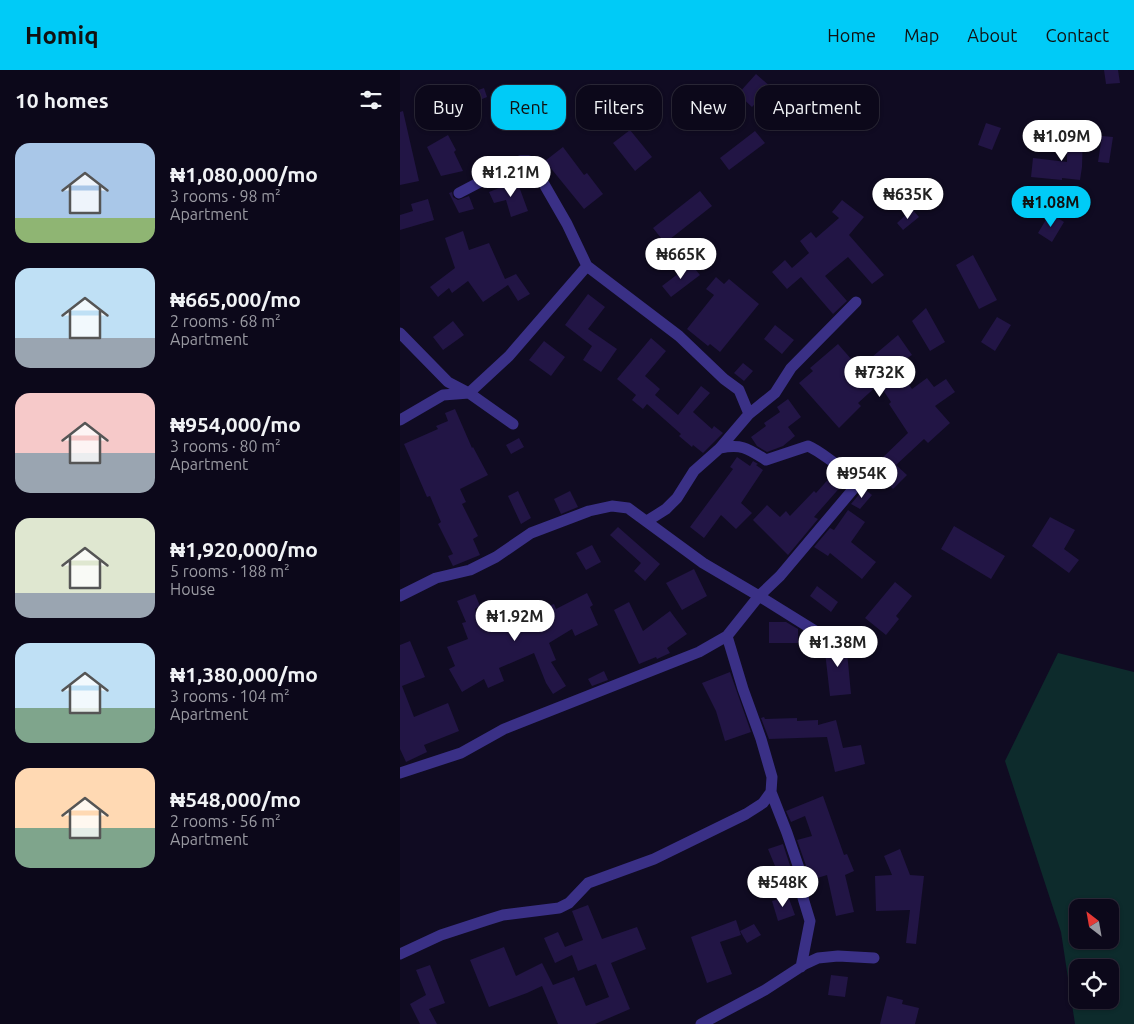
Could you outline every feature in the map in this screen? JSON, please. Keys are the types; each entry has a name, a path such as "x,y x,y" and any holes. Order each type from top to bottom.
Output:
{"street":[{"path":"458,194 520,161 529,161 567,224 587,266 679,336 724,379 739,390 766,400"},
{"path":"400,420 443,395 469,393 509,356 587,266"},
{"path":"647,521 666,509 677,498 694,471 720,448 749,414 774,393 791,368 856,302"},
{"path":"400,333 448,382 469,393 513,424"},
{"path":"739,390 749,414"},
{"path":"400,773 461,753 504,729 699,652 727,636 759,596 780,576 855,487 854,480 841,468 814,448 808,446 766,460 746,448 735,445 720,448"},
{"path":"400,596 436,578 470,570 496,556 531,532 589,511 612,506 628,508 703,563 820,634"},
{"path":"727,636 772,777 771,792 805,886 804,898 810,921 801,967"},
{"path":"400,954 441,935 503,915 559,908 569,903 588,883 654,859 746,814 763,803 771,792"},
{"path":"701,1024 765,990 818,958 838,956 874,958"}],"green space":[{"path":"1058,653 1134,672 1134,1024 1075,1024 1073,1009 1119,1009 1119,959 1069,959 1069,985 1061,932 1005,761"}],"building":[{"path":"1104,70 1118,70 1120,83 1106,84"},
{"path":"756,74 769,85 755,85 755,104 752,107 745,100 745,86"},
{"path":"484,88 487,97 481,100 481,89"},
{"path":"403,111 419,181 400,185 400,112"},
{"path":"986,123 1001,128 992,150 978,145"},
{"path":"630,130 652,157 635,171 613,143"},
{"path":"755,131 765,143 729,170 720,158"},
{"path":"1067,132 1083,132 1080,180 1031,177 1033,158 1067,162"},
{"path":"448,135 456,150 454,152 463,171 441,176 427,147"},
{"path":"1102,136 1113,137 1109,163 1098,162"},
{"path":"563,147 584,175 587,173 603,194 584,209 545,161"},
{"path":"517,181 528,211 511,217 506,200 494,203 489,192"},
{"path":"700,191 712,206 665,243 653,228"},
{"path":"452,192 453,197 458,200 469,196 474,209 459,213 449,193"},
{"path":"428,199 434,220 400,230 400,215 413,211 411,204"},
{"path":"842,200 864,217 849,235 884,275 872,284 848,257 825,276 847,301 833,314 801,277 787,289 772,272 785,260 792,268 809,253 800,241 811,232 816,238 839,218 832,212"},
{"path":"912,209 919,217 903,230 897,223"},
{"path":"1050,213 1064,222 1052,242 1038,233"},
{"path":"463,231 469,250 489,243 505,279 516,274 530,294 518,301 508,285 483,302 468,281 452,293 449,288 438,297 430,287 455,268 445,238"},
{"path":"973,255 997,300 979,309 956,265"},
{"path":"691,264 700,275 671,297 662,286"},
{"path":"716,277 724,284 729,279 759,304 720,352 710,344 708,346 687,329 714,295 706,289"},
{"path":"588,294 605,307 588,329 617,349 601,372 583,360 592,346 565,325"},
{"path":"926,308 945,342 930,351 912,321"},
{"path":"997,317 1011,325 995,351 981,342"},
{"path":"453,321 464,335 443,350 433,337"},
{"path":"775,325 794,340 782,354 764,339"},
{"path":"898,335 912,355 896,365 912,389 927,378 934,387 946,379 955,392 935,406 950,423 928,443 924,439 896,465 907,475 893,489 873,468 908,433 889,404 891,402 879,384 858,403 861,406 839,428 799,383 813,371 810,368 838,344 859,368"},
{"path":"651,338 666,351 645,376 660,389 655,395 678,415 701,386 710,393 693,412 712,429 714,426 723,433 703,453 679,436 681,434 647,404 643,409 632,400 636,395 617,379"},
{"path":"544,341 565,357 551,376 529,360"},
{"path":"743,363 753,371 744,381 734,373"},
{"path":"788,399 801,417 788,427 795,436 783,446 767,452 757,446 751,437 766,426 764,423 780,412 777,407"},
{"path":"455,409 472,448 488,475 460,489 466,502 462,504 478,536 473,539 480,555 453,566 448,556 453,554 438,524 441,522 430,496 427,497 404,444 438,429 436,426 448,421 445,413"},
{"path":"519,438 524,447 511,454 506,445"},
{"path":"737,457 750,466 753,461 763,470 741,503 752,513 736,529 721,515 704,538 690,527 733,469 730,467"},
{"path":"832,475 843,484 814,517 818,519 788,555 753,520 767,505 780,517 786,511 790,516 814,491 816,493"},
{"path":"862,487 872,495 860,509 851,504 861,492"},
{"path":"518,491 531,518 521,524 508,496"},
{"path":"570,491 578,507 561,514 554,499"},
{"path":"848,510 865,522 851,542 876,562 862,579 830,553 828,556 814,547 830,528 834,530"},
{"path":"1050,517 1075,530 1064,549 1079,560 1069,573 1032,546"},
{"path":"954,526 1005,556 991,579 941,549"},
{"path":"618,527 660,564 645,581 634,571 641,563 610,535"},
{"path":"592,545 601,562 586,570 576,553"},
{"path":"694,569 707,596 682,610 666,583"},
{"path":"895,582 912,596 896,616 899,619 886,635 865,618"},
{"path":"817,586 838,602 831,612 810,596"},
{"path":"587,593 593,605 590,607 598,625 575,636 572,629 549,643 556,660 551,662 566,686 553,694 546,683 534,653 499,668 504,681 488,688 484,679 462,692 449,669 455,666 447,647 468,639 462,623 466,622 457,601 475,594 480,606 475,609 482,629 554,604 556,609"},
{"path":"629,602 643,631 670,611 687,634 667,648 670,653 639,664 614,610"},
{"path":"769,622 786,622 798,629 798,643 769,643"},
{"path":"410,641 425,677 402,686 414,717 448,703 459,731 424,745 427,752 406,762 400,749 400,645"},
{"path":"846,641 851,694 830,696 824,643"},
{"path":"604,671 608,680 592,686 588,679"},
{"path":"730,672 751,732 725,741 716,711 702,683"},
{"path":"764,717 765,719 797,718 797,721 818,720 818,725 836,720 843,748 861,745 865,764 835,772 827,737 769,739 761,718"},
{"path":"823,796 844,855 847,854 854,871 845,875 854,912 836,916 827,875 811,880 797,840 812,836 805,816 791,822 786,811"},
{"path":"783,844 797,887 797,891 787,895 768,849"},
{"path":"900,849 910,875 924,876 916,944 906,943 910,910 876,911 875,876 892,875 884,856"},
{"path":"788,896 795,915 778,921 772,901"},
{"path":"588,905 602,939 637,927 646,949 611,963 630,1009 595,1024 558,1024 542,986 489,1007 470,960 504,947 516,976 542,963 553,985 574,977 586,1006 609,997 596,964 578,971 572,955 555,963 544,938 558,932 565,947 583,940 572,911"},
{"path":"736,920 741,935 720,942 732,974 707,983 691,937"},
{"path":"754,924 761,935 747,943 740,931"},
{"path":"430,965 445,1003 429,1009 437,1024 420,1024 410,1004 426,995 416,970"},
{"path":"831,975 848,977 845,997 828,995"},
{"path":"887,996 903,1000 902,1004 919,1008 915,1024 880,1024"}]}
